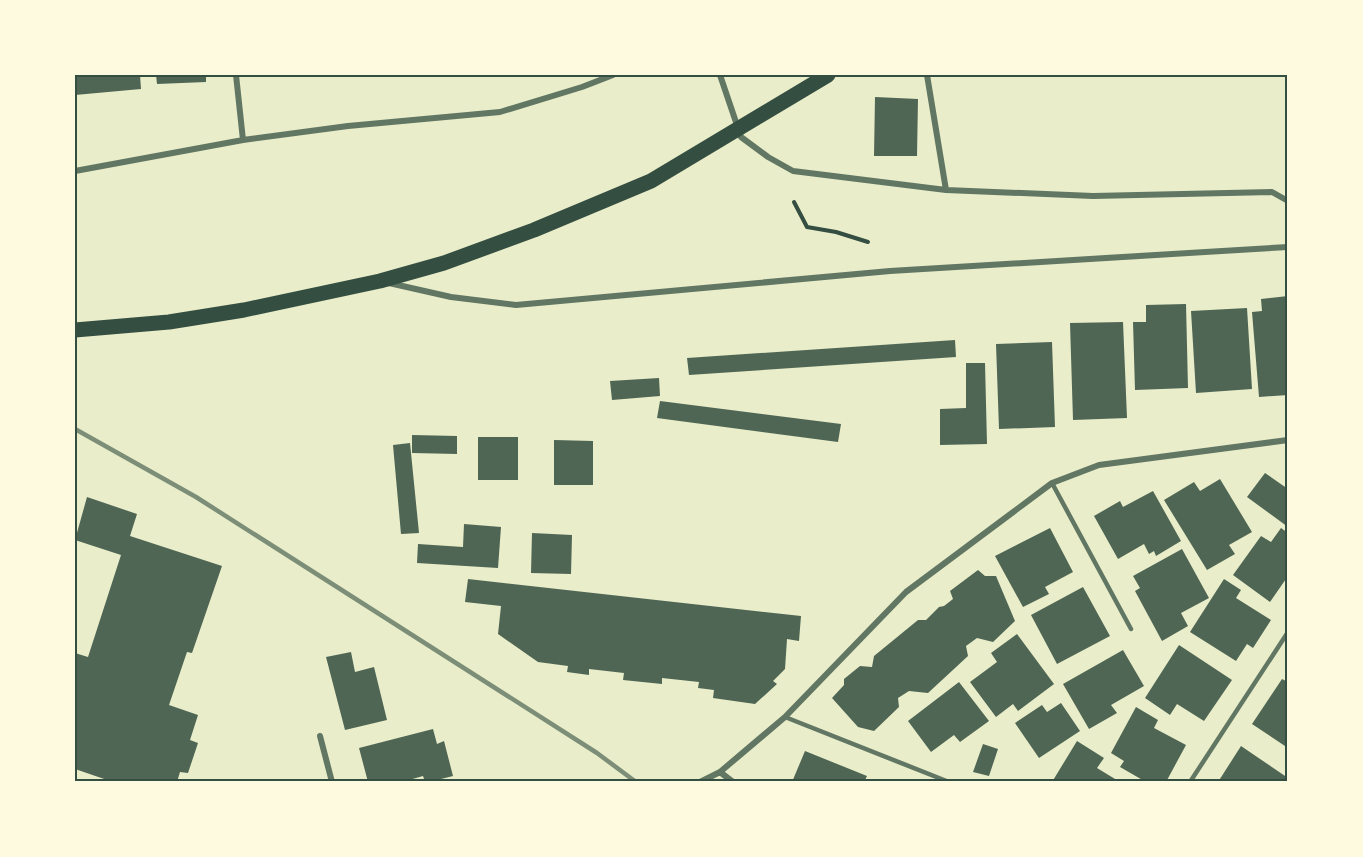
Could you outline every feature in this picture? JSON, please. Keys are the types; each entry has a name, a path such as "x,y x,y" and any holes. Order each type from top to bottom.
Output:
{"main road":[{"path":"75,330 169,322 308,298 444,263 534,230 651,181 828,75"}],"street":[{"path":"236,75 243,140"},
{"path":"75,171 243,140 348,126 500,112 613,75"},
{"path":"720,75 741,137 768,157 793,171 946,190 1093,196 1272,192 1288,201"},
{"path":"927,75 946,190"},
{"path":"380,281 451,297 516,305 890,271 1288,247"},
{"path":"700,782 720,772 785,717 906,592 1052,483 1099,465 1288,440"},
{"path":"320,736 332,782"},
{"path":"720,772 733,782"}],"lane":[{"path":"1052,483 1131,629"},
{"path":"1190,782 1288,632"},
{"path":"785,717 949,782"}],"path":[{"path":"793,171 794,200 807,227 836,232 869,242 890,271"}],"building":[{"path":"75,75 140,75 141,89 75,95"},
{"path":"156,75 206,75 206,82 157,84"},
{"path":"875,97 918,99 917,156 874,156"},
{"path":"1288,296 1288,395 1259,397 1252,312 1262,311 1261,299"},
{"path":"1186,304 1188,388 1135,390 1133,322 1146,322 1146,305"},
{"path":"1247,308 1252,389 1196,393 1191,311"},
{"path":"1123,322 1127,418 1073,420 1070,323"},
{"path":"955,340 956,357 689,375 687,358"},
{"path":"1052,342 1055,427 999,429 996,344"},
{"path":"966,363 985,363 987,444 940,445 940,409 966,408"},
{"path":"659,378 660,396 612,400 610,381"},
{"path":"660,401 841,424 838,442 657,418"},
{"path":"412,435 457,436 457,454 412,453"},
{"path":"478,437 518,437 518,480 478,480"},
{"path":"554,440 593,441 593,485 554,485"},
{"path":"410,443 419,533 401,534 393,445"},
{"path":"1265,473 1288,489 1288,527 1247,497"},
{"path":"1220,479 1252,532 1229,545 1235,554 1207,570 1164,500 1194,482 1200,491"},
{"path":"1153,491 1181,541 1156,556 1154,551 1149,554 1144,544 1118,559 1094,516 1120,501 1123,507"},
{"path":"87,497 137,514 130,536 222,566 192,653 187,652 169,705 198,715 190,740 198,743 188,773 180,772 177,782 113,782 75,769 75,653 88,657 121,555 75,540"},
{"path":"464,524 501,527 498,568 417,563 418,544 463,547"},
{"path":"1050,528 1073,572 1045,587 1049,594 1023,607 995,556"},
{"path":"1281,528 1288,533 1288,576 1270,602 1233,575 1261,536 1271,542"},
{"path":"532,533 572,535 571,574 531,573"},
{"path":"1182,549 1209,598 1181,613 1188,626 1162,641 1135,591 1140,588 1133,576"},
{"path":"978,570 985,576 996,576 1015,621 993,642 977,638 966,646 968,656 928,693 909,691 898,698 899,707 874,731 858,727 832,698 844,685 844,679 860,666 872,667 874,656 918,620 926,620 939,607 953,599 950,591"},
{"path":"468,579 801,616 799,641 787,639 785,669 773,681 777,684 755,704 713,698 714,690 698,688 699,682 662,678 662,684 623,680 624,673 589,669 589,675 567,672 568,666 538,662 498,634 501,606 465,602"},
{"path":"1224,579 1241,590 1236,598 1271,620 1253,648 1247,644 1236,661 1190,632"},
{"path":"1083,587 1110,636 1057,664 1031,615"},
{"path":"1017,634 1054,684 1018,711 1013,704 996,717 970,682 997,662 991,653"},
{"path":"1179,645 1232,680 1204,721 1177,704 1170,715 1145,698"},
{"path":"1123,650 1144,686 1111,705 1117,713 1089,729 1063,684"},
{"path":"351,652 355,672 374,667 387,720 345,730 326,657"},
{"path":"1282,679 1288,682 1288,748 1252,724"},
{"path":"959,682 989,721 960,742 954,735 931,752 908,721"},
{"path":"1061,703 1080,731 1039,758 1015,723 1042,705 1047,712"},
{"path":"1136,707 1158,720 1154,728 1186,745 1166,782 1146,782 1120,767 1124,761 1111,753"},
{"path":"433,729 437,744 444,741 453,776 429,782 425,782 423,776 402,782 368,782 359,748"},
{"path":"1077,741 1104,758 1097,768 1120,782 1052,782"},
{"path":"983,744 998,749 989,776 973,772"},
{"path":"1241,746 1288,778 1288,782 1218,782"},
{"path":"805,751 867,776 864,782 792,782"}],"railway":[{"path":"75,429 196,497 597,753 636,782"}]}
